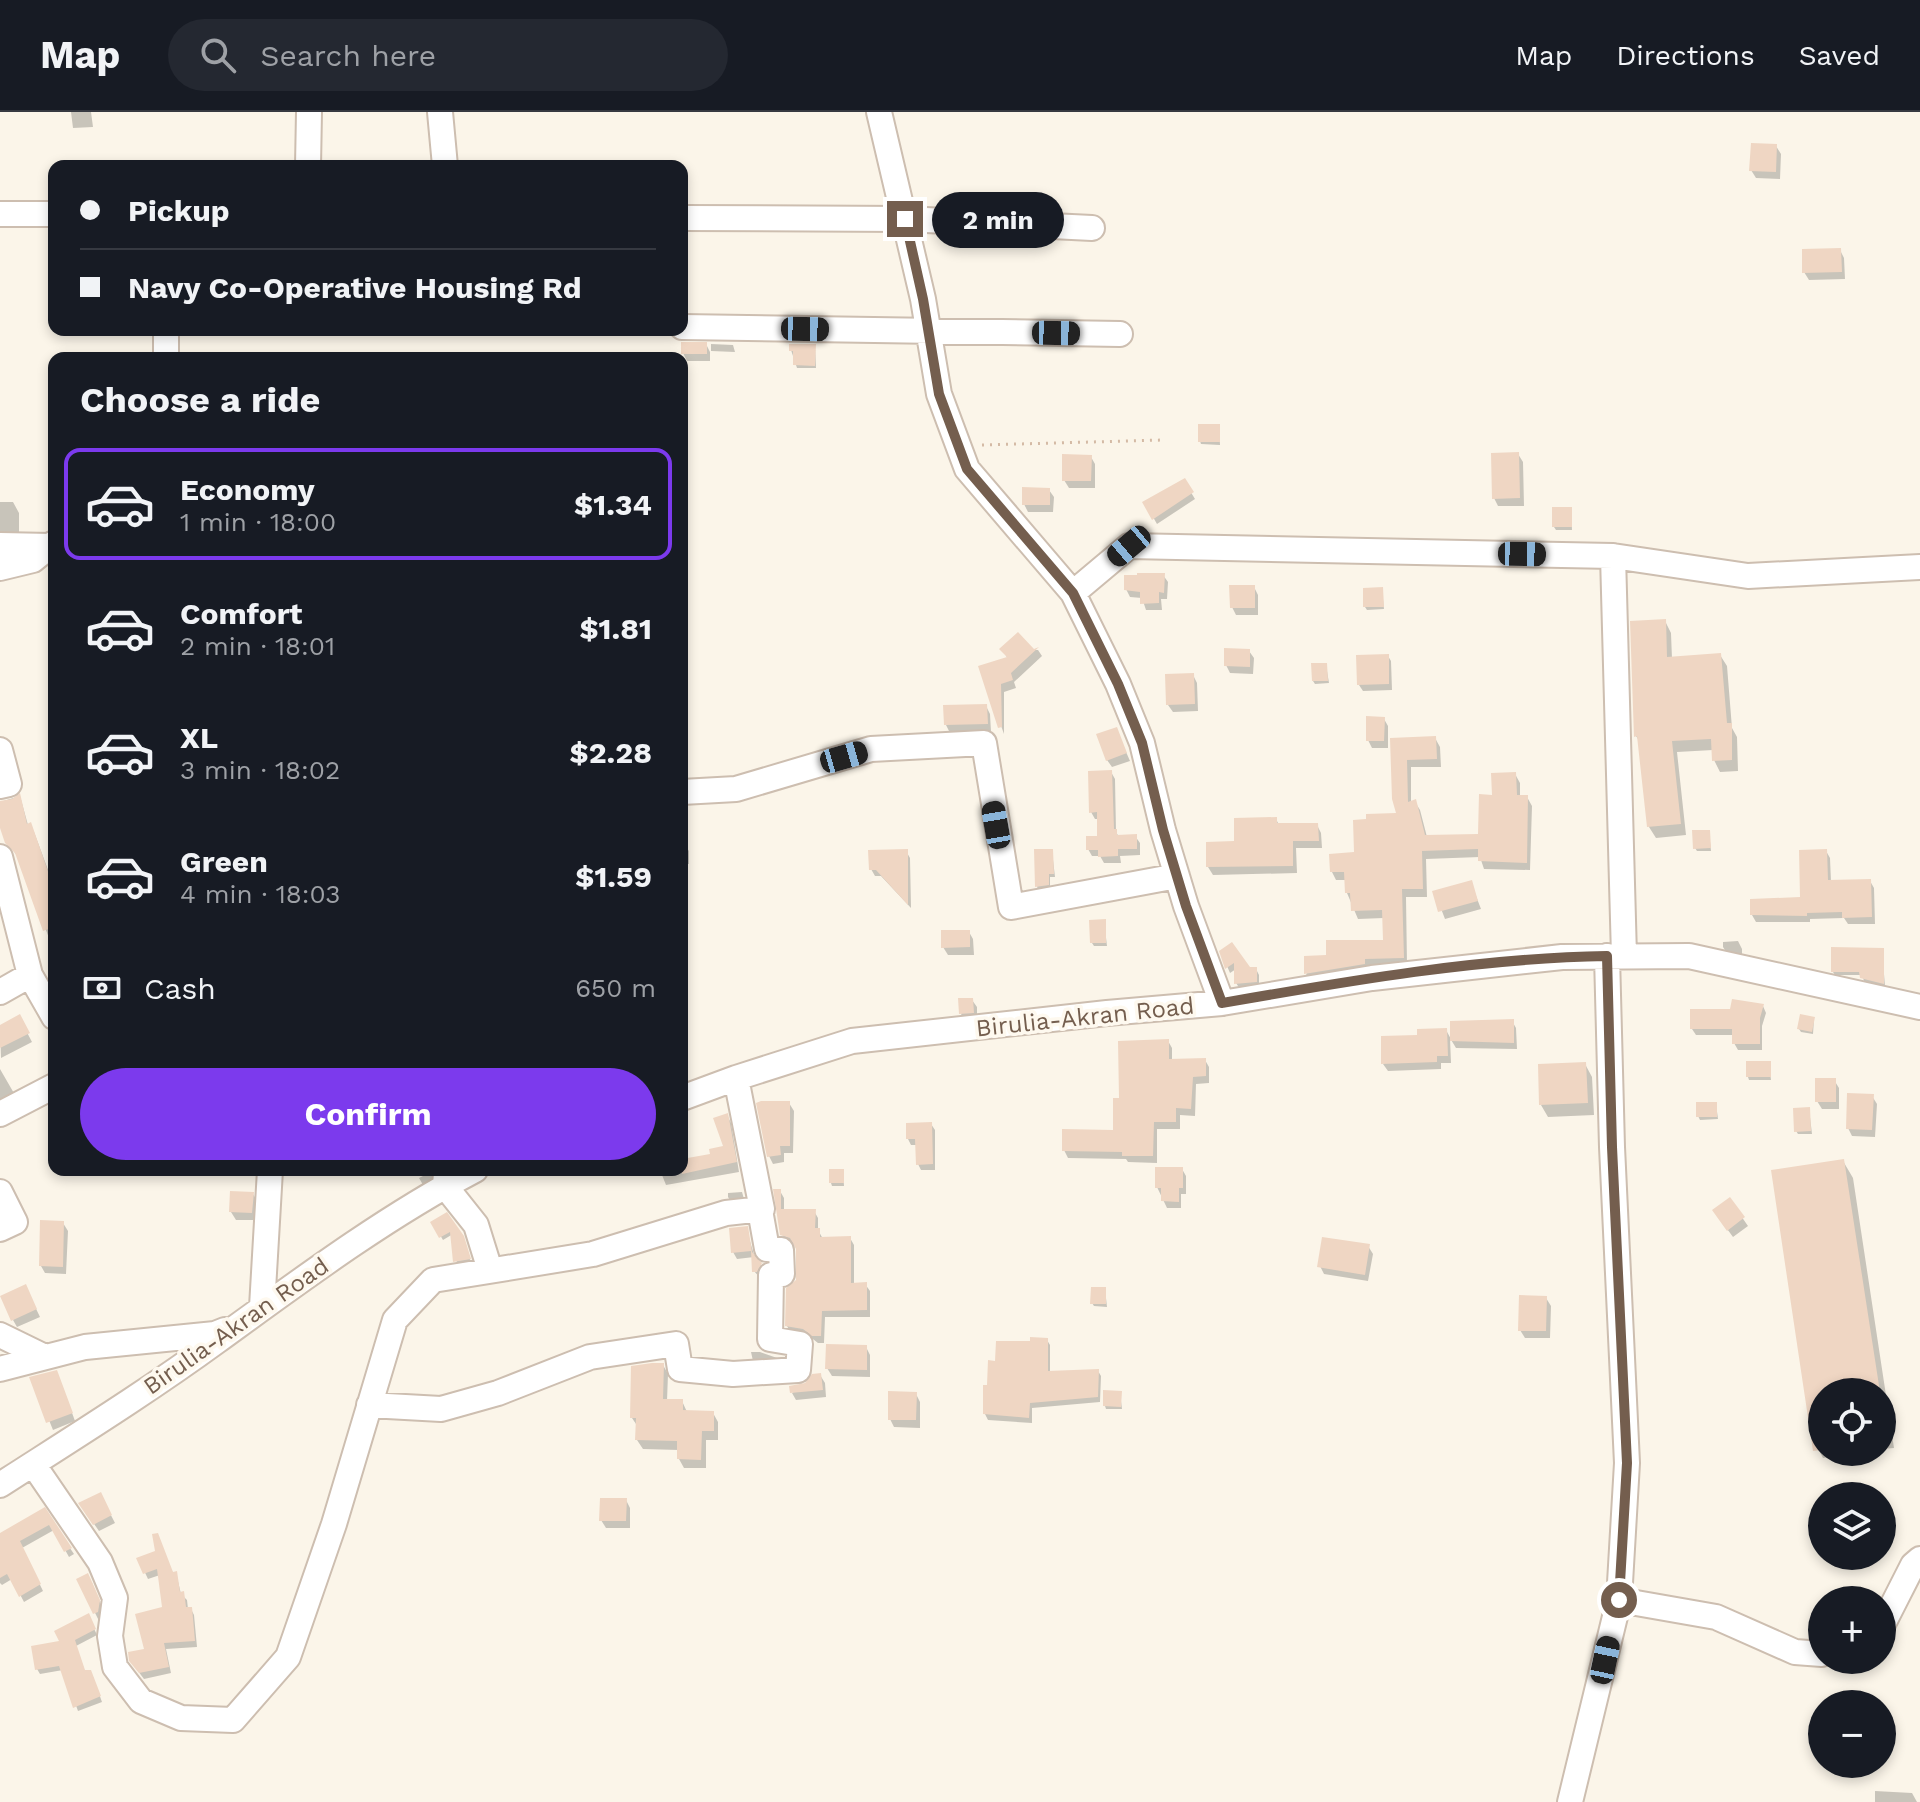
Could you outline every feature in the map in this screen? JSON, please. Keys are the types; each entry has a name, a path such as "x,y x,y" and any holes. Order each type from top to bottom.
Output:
{"street":[{"path":"308,160 309,112"},
{"path":"440,112 444,160"},
{"path":"879,112 905,219 939,394 958,446 967,469 1073,593 1118,684 1142,743 1177,876 1222,1003"},
{"path":"0,214 48,214"},
{"path":"688,218 905,219 1092,228"},
{"path":"688,327 1120,334"},
{"path":"0,545 48,544"},
{"path":"1073,593 1129,546 1613,556 1748,576 1920,567"},
{"path":"0,568 33,560 48,547"},
{"path":"1570,1802 1619,1600 1627,1463 1612,1147 1616,956 1613,556"},
{"path":"688,792 736,789 871,749 984,743 1011,907 1177,876"},
{"path":"0,750 9,784 0,786"},
{"path":"0,857 30,975 48,1006"},
{"name":"Birulia-Akran Road","path":"688,1096 852,1041 1222,1003 1372,978 1562,957 1689,956 1920,1007"},
{"path":"0,992 30,975"},
{"path":"369,1405 441,1409 498,1393 590,1357 676,1344 680,1369 733,1374 798,1370 800,1344 770,1339 771,1275 782,1274 781,1250 767,1249 736,1078"},
{"path":"0,1114 48,1089"},
{"path":"262,1307 270,1176"},
{"path":"446,1178 476,1225 490,1270"},
{"name":"Birulia-Akran Road","path":"2,1475 33,1464 238,1326 446,1178"},
{"path":"0,1192 15,1222 0,1229"},
{"path":"33,1464 100,1562 115,1598 110,1636 115,1667 141,1701 181,1718 233,1720 288,1657 334,1524 395,1320 433,1280 593,1254 726,1213 760,1210"},
{"path":"0,1369 85,1347 215,1334 238,1326"},
{"path":"0,1335 45,1357"},
{"path":"1896,1598 1913,1565 1920,1559"},
{"path":"1619,1600 1716,1617 1795,1652 1808,1653"}],"path":[{"path":"958,446 1163,440"}],"building":[{"path":"1751,143 1777,144 1776,172 1749,171"},
{"path":"1841,248 1842,272 1802,273 1802,249"},
{"path":"681,342 707,342 707,354 681,352"},
{"path":"789,344 816,344 815,366 793,365 793,351 789,351"},
{"path":"1198,424 1220,424 1220,442 1198,442"},
{"path":"1519,452 1520,498 1492,499 1491,453"},
{"path":"1062,454 1092,455 1091,481 1062,481"},
{"path":"1185,478 1194,492 1152,520 1142,502"},
{"path":"1022,487 1050,488 1050,505 1022,505"},
{"path":"1552,507 1572,507 1572,527 1552,527"},
{"path":"1165,573 1164,593 1159,592 1159,603 1140,604 1140,592 1124,590 1124,575"},
{"path":"1229,585 1255,585 1255,608 1230,608"},
{"path":"1383,587 1384,607 1363,607 1363,588"},
{"path":"1666,619 1667,657 1721,653 1727,723 1732,723 1732,760 1712,761 1711,739 1672,741 1681,824 1647,827 1637,736 1634,737 1630,621"},
{"path":"1018,632 1034,649 1039,647 1011,673 1013,680 1001,684 1002,727 998,728 978,666 1007,657 999,649"},
{"path":"1224,648 1250,649 1250,667 1224,666"},
{"path":"1389,654 1389,684 1357,685 1356,655"},
{"path":"1311,663 1327,663 1328,681 1312,681"},
{"path":"1194,673 1195,704 1166,705 1165,674"},
{"path":"987,704 988,724 944,725 943,705"},
{"path":"1366,716 1385,717 1384,741 1366,741"},
{"path":"1117,727 1127,753 1106,761 1096,734"},
{"path":"1436,736 1437,759 1407,760 1408,802 1416,799 1425,835 1478,834 1479,794 1492,795 1491,773 1516,772 1517,795 1528,795 1527,863 1478,861 1478,849 1422,851 1423,889 1402,889 1404,958 1365,959 1365,964 1304,974 1304,956 1326,955 1326,940 1383,940 1382,910 1351,911 1350,893 1345,893 1344,872 1330,872 1329,854 1354,852 1353,820 1366,819 1366,814 1396,813 1392,799 1390,738"},
{"path":"1112,770 1114,829 1117,829 1117,835 1137,834 1137,849 1118,849 1118,856 1098,857 1098,850 1086,850 1086,836 1097,836 1097,812 1089,813 1088,771"},
{"path":"20,793 27,824 31,822 48,872 48,929 43,931 15,853 5,843 0,828 0,801 12,799"},
{"path":"1277,817 1277,823 1318,823 1319,841 1293,841 1293,866 1206,867 1206,842 1234,841 1234,818"},
{"path":"1692,830 1710,830 1711,848 1693,849"},
{"path":"908,849 908,905 876,870 869,870 868,850"},
{"path":"1034,849 1053,849 1054,874 1049,874 1049,885 1035,887"},
{"path":"1827,849 1828,880 1871,879 1872,917 1842,918 1842,912 1807,913 1807,916 1750,915 1750,899 1800,897 1799,850"},
{"path":"1472,880 1478,901 1438,912 1432,891"},
{"path":"1106,919 1106,943 1090,943 1089,920"},
{"path":"941,930 970,930 970,947 941,948"},
{"path":"1232,942 1250,967 1257,967 1257,982 1234,984 1234,963 1225,969 1219,951"},
{"path":"1831,947 1884,948 1884,984 1860,978 1859,972 1831,972"},
{"path":"958,998 973,998 974,1013 959,1014"},
{"path":"1732,999 1764,1004 1760,1018 1760,1044 1732,1044 1732,1029 1690,1029 1690,1009 1730,1009"},
{"path":"20,1014 30,1033 0,1048 0,1025"},
{"path":"1800,1014 1815,1017 1812,1032 1797,1029"},
{"path":"1514,1019 1514,1043 1450,1041 1450,1021"},
{"path":"1447,1028 1448,1056 1437,1056 1437,1062 1381,1064 1381,1036 1417,1035 1417,1029"},
{"path":"1169,1039 1169,1059 1206,1058 1206,1076 1193,1077 1191,1109 1176,1108 1176,1122 1154,1122 1153,1156 1062,1151 1062,1129 1113,1130 1113,1098 1119,1098 1118,1041"},
{"path":"1746,1061 1771,1061 1771,1077 1746,1077"},
{"path":"1586,1062 1588,1103 1539,1105 1538,1064"},
{"path":"1815,1078 1836,1078 1836,1102 1815,1102"},
{"path":"1847,1093 1874,1094 1872,1130 1846,1129"},
{"path":"790,1101 790,1146 780,1146 781,1155 767,1157 756,1103"},
{"path":"1696,1102 1717,1102 1717,1117 1696,1117"},
{"path":"1810,1107 1811,1131 1794,1132 1793,1108"},
{"path":"728,1113 737,1162 688,1173 688,1158 710,1154 709,1149 723,1146 713,1118"},
{"path":"932,1122 933,1164 916,1165 915,1139 906,1139 906,1123"},
{"path":"1844,1159 1878,1378 1808,1378 1808,1418 1771,1170"},
{"path":"1155,1167 1183,1167 1179,1202 1161,1201 1161,1188 1155,1188"},
{"path":"829,1169 844,1169 844,1183 829,1183"},
{"path":"773,1189 781,1189 781,1209 816,1209 815,1228 820,1228 820,1237 851,1236 851,1283 867,1282 867,1310 822,1311 821,1336 812,1336 803,1329 785,1326 786,1288 796,1280 796,1249 790,1238 780,1235"},
{"path":"230,1191 254,1192 252,1213 229,1212"},
{"path":"1730,1197 1745,1217 1727,1231 1712,1210"},
{"path":"447,1212 464,1236 471,1259 453,1262 450,1232 439,1238 430,1222"},
{"path":"40,1220 64,1221 63,1267 39,1266"},
{"path":"748,1226 752,1252 762,1263 757,1272 752,1272 751,1251 731,1253 729,1228"},
{"path":"1322,1237 1370,1244 1365,1275 1317,1267"},
{"path":"26,1284 37,1309 11,1321 0,1296"},
{"path":"1091,1287 1106,1287 1106,1304 1090,1304"},
{"path":"1519,1295 1547,1296 1546,1331 1518,1331"},
{"path":"1030,1337 1048,1338 1048,1371 1099,1369 1098,1397 1030,1403 1029,1418 983,1414 983,1385 987,1385 988,1360 995,1361 996,1341 1030,1341"},
{"path":"826,1344 867,1345 867,1370 825,1369"},
{"path":"664,1363 663,1399 683,1399 683,1410 714,1411 714,1431 702,1431 701,1460 677,1459 677,1441 635,1440 636,1418 630,1418 631,1366"},
{"path":"57,1370 73,1413 46,1423 29,1377"},
{"path":"821,1373 823,1390 790,1393 789,1386 805,1383 812,1374"},
{"path":"1103,1390 1122,1391 1121,1407 1103,1406"},
{"path":"888,1391 917,1392 916,1420 888,1420"},
{"path":"101,1492 112,1515 93,1525 78,1503"},
{"path":"600,1498 627,1498 626,1521 599,1521"},
{"path":"45,1507 72,1548 64,1552 49,1525 20,1541 41,1584 19,1597 7,1574 0,1578 0,1533"},
{"path":"158,1533 173,1572 177,1571 186,1607 192,1607 195,1641 164,1643 169,1667 139,1673 129,1661 128,1652 144,1649 135,1614 162,1607 157,1569 143,1574 136,1558 155,1551 152,1534"},
{"path":"88,1573 100,1600 98,1612 93,1614 76,1579"},
{"path":"89,1613 96,1629 75,1640 85,1670 91,1670 101,1696 73,1708 59,1666 35,1670 31,1646 59,1641 54,1631"}],"route":[{"path":"905,219 923,299 939,394 967,469 1073,593 1118,684 1142,743 1186,906 1222,1003 1372,978 1562,957 1607,956 1612,1147 1627,1463 1619,1600"}]}
